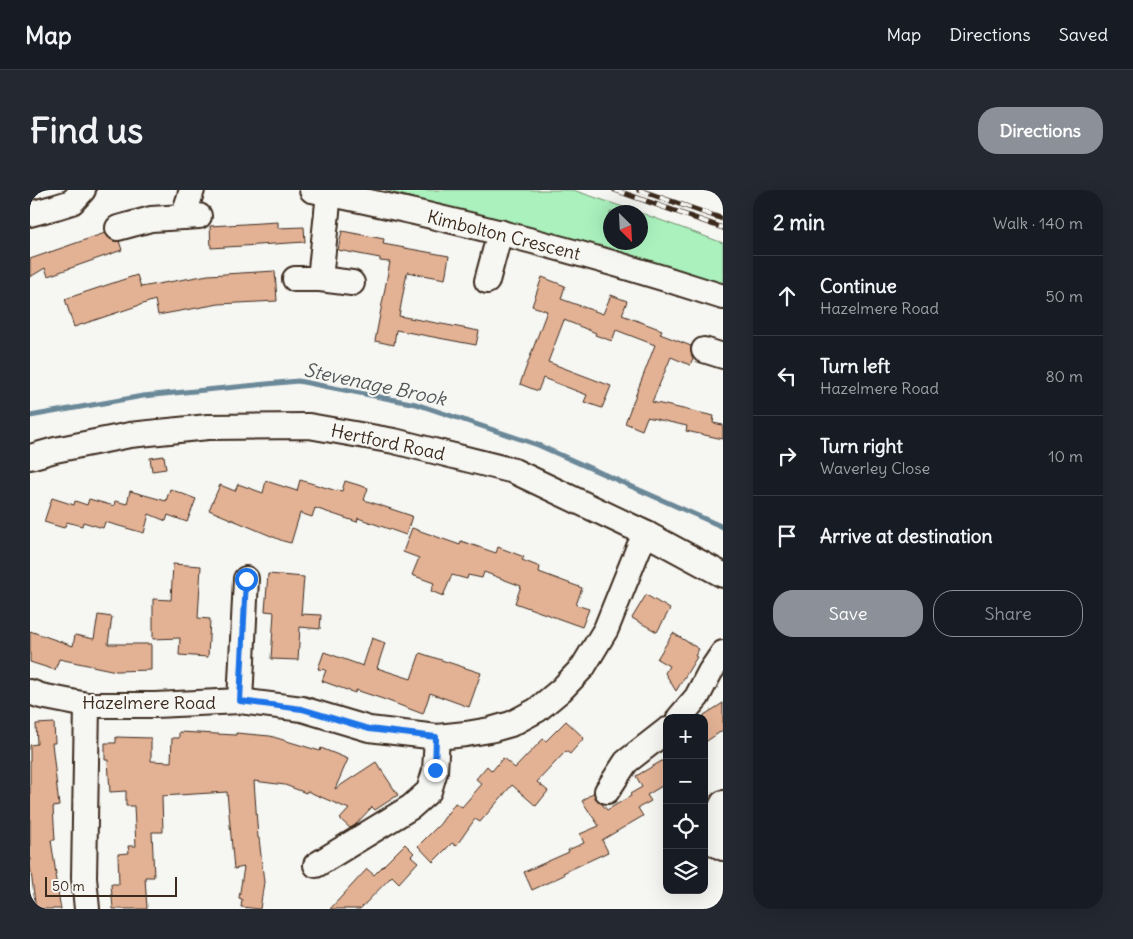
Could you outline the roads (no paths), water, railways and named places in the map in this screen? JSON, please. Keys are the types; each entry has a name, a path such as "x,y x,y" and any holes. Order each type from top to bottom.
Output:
{"street":[{"path":"30,214 72,202 83,190"},
{"path":"118,228 151,219 191,216 192,190"},
{"path":"320,279 321,192"},
{"name":"Kimbolton Crescent","path":"321,192 500,232 723,297"},
{"path":"488,281 500,232"},
{"path":"295,279 320,279 352,283"},
{"name":"Hertford Road","path":"30,457 130,435 208,427 309,426 394,441 514,471 647,534 723,575"},
{"name":"Hazelmere Road","path":"30,692 87,706 240,701 302,709 369,729 436,737 466,734 511,724 537,710 561,690 583,667 606,629 639,547 647,534"},
{"name":"Hazelmere Road","path":"240,701 236,602 246,579"},
{"path":"682,714 697,697 710,672 723,653"},
{"path":"87,706 84,878 87,909"},
{"path":"607,791 626,762 663,733"},
{"path":"316,865 332,844 411,807 429,792 435,770 436,737"},
{"path":"723,804 712,826 710,837 717,845 723,848"}],"waterway":[{"name":"Stevenage Brook","path":"30,416 143,396 298,381 416,404 538,445 723,527"}],"railway":[{"path":"615,190 723,228"},
{"path":"639,190 723,219"}]}
